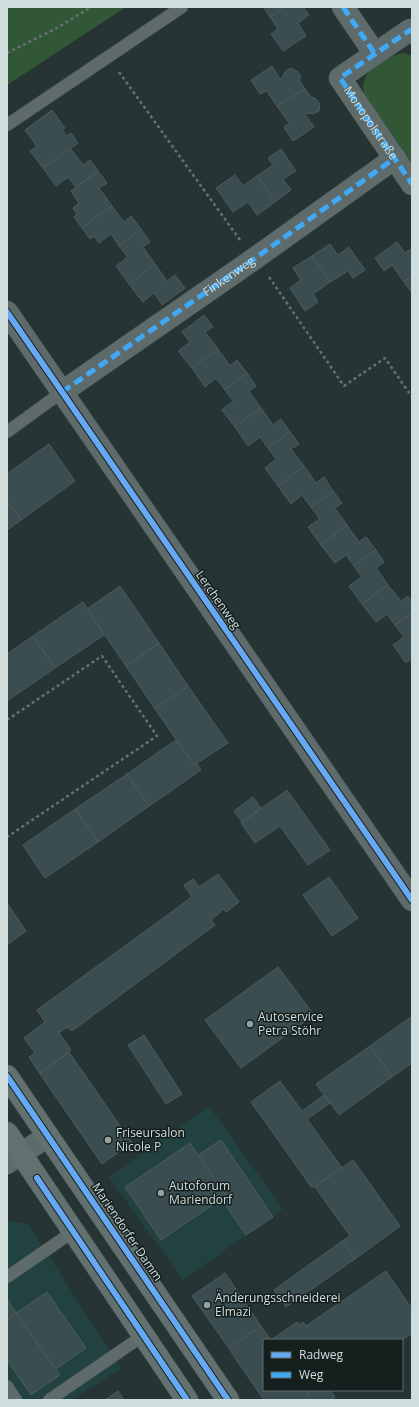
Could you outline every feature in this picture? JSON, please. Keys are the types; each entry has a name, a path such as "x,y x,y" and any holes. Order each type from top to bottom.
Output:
{"main road":[{"name":"Mariendorfer Damm","path":"7,1076 228,1400"},
{"path":"7,1133 14,1158 74,1232 187,1400"}],"street":[{"path":"343,7 375,54"},
{"name":"Monopolstraße","path":"412,33 410,30 340,78 412,184"},
{"name":"Finkenweg","path":"62,392 254,259 394,158"},
{"name":"Lerchenweg","path":"7,312 412,900"},
{"path":"14,1158 48,1136"}],"lane":[{"path":"7,125 182,7"},
{"path":"7,432 62,392"},
{"path":"7,1277 74,1232"},
{"path":"49,1400 144,1335"},
{"path":"7,1386 16,1400"}],"path":[{"path":"7,52 57,28 91,7"},
{"path":"108,57 254,259 264,270 344,386 385,358 412,397"},
{"path":"7,720 102,656 157,736 7,837"}],"shaded area":[{"path":"209,1106 283,1209 183,1280 109,1177"},
{"path":"7,1220 28,1224 121,1368 72,1400 7,1400"}],"green space":[{"path":"7,7 126,7 7,85"},
{"path":"404,53 412,56 412,165 367,99 363,88 364,80 372,68 384,60"}],"building":[{"path":"263,7 284,7 270,17"},
{"path":"284,7 303,7 309,15 298,23 306,36 283,51 271,34 278,29 270,17"},
{"path":"272,66 280,79 290,68 297,71 301,76 299,80 305,89 277,106 267,91 260,94 251,80"},
{"path":"305,89 311,97 315,98 320,104 319,111 313,114 305,114 314,127 293,141 284,127 289,123 277,106"},
{"path":"52,110 65,128 62,130 67,136 71,133 78,143 43,168 30,151 37,146 25,130"},
{"path":"70,148 83,165 90,160 98,171 76,187 68,177 56,186 43,168"},
{"path":"281,149 296,171 283,179 291,190 275,202 257,176 273,165 268,158"},
{"path":"98,171 107,183 99,188 112,206 82,228 74,217 77,214 73,208 79,203 71,191"},
{"path":"235,175 243,186 257,176 275,202 257,215 248,202 233,212 216,188"},
{"path":"112,206 124,222 131,216 141,229 119,246 111,234 99,243 94,236 90,239 82,228"},
{"path":"141,229 150,242 143,247 155,264 129,284 116,266 128,257 119,246"},
{"path":"397,242 405,253 412,248 412,277 404,282 392,265 384,271 375,258"},
{"path":"330,244 338,255 349,247 365,270 353,278 348,271 330,282 312,256"},
{"path":"312,256 330,282 313,294 318,302 305,311 290,288 301,280 293,268"},
{"path":"155,264 167,281 175,275 185,288 162,305 154,293 143,302 129,284"},
{"path":"412,277 412,293 404,282"},
{"path":"204,315 213,327 205,332 218,349 192,368 178,351 190,342 182,332"},
{"path":"218,349 230,366 237,360 247,373 225,390 216,378 205,387 192,368"},
{"path":"247,373 256,386 249,391 261,408 235,427 222,410 233,401 225,390"},
{"path":"261,408 273,425 281,419 290,432 268,448 260,437 248,446 235,427"},
{"path":"290,432 299,444 291,449 304,466 278,486 265,468 276,459 268,448"},
{"path":"49,444 75,481 21,520 7,501 7,474"},
{"path":"304,466 316,483 324,477 333,491 311,507 302,495 291,504 278,486"},
{"path":"333,491 342,503 335,508 347,525 321,545 308,527 320,519 311,507"},
{"path":"7,501 21,520 7,530"},
{"path":"347,525 359,542 366,537 376,550 354,566 346,555 335,563 321,545"},
{"path":"376,550 384,562 376,568 388,585 362,604 349,586 362,577 354,566"},
{"path":"388,585 401,601 408,596 412,601 412,613 395,625 387,614 376,622 362,604"},
{"path":"120,586 159,643 126,666 87,609"},
{"path":"83,602 104,635 55,668 33,636"},
{"path":"412,613 412,658 406,663 393,645 404,637 395,625"},
{"path":"33,636 55,668 7,701 7,654"},
{"path":"159,643 188,686 155,709 126,666"},
{"path":"188,686 228,743 194,765 155,709"},
{"path":"176,740 194,765 197,764 201,770 149,806 127,774"},
{"path":"127,774 149,806 98,842 75,809"},
{"path":"287,790 330,850 308,865 280,826 255,843 241,823"},
{"path":"253,797 261,808 242,822 234,811"},
{"path":"75,809 98,842 45,878 23,845"},
{"path":"218,874 239,902 226,912 224,909 211,920 215,925 72,1031 67,1027 59,1033 71,1050 40,1074 29,1057 35,1053 24,1038 45,1022 37,1010 192,897 184,885 193,879 199,887"},
{"path":"329,877 358,918 332,936 303,895"},
{"path":"7,903 26,931 7,945"},
{"path":"278,967 314,1015 241,1068 205,1020"},
{"path":"412,1016 412,1063 392,1077 370,1046"},
{"path":"144,1035 182,1094 166,1104 128,1045"},
{"path":"370,1046 392,1077 339,1115 316,1084"},
{"path":"69,1052 132,1143 102,1164 40,1074"},
{"path":"280,1081 302,1111 324,1095 330,1103 307,1119 342,1168 312,1188 251,1102"},
{"path":"221,1140 273,1217 246,1235 221,1199 226,1196 198,1155"},
{"path":"190,1143 226,1196 161,1240 125,1187"},
{"path":"353,1160 400,1226 355,1259 342,1241 350,1236 315,1187"},
{"path":"342,1241 355,1259 286,1307 274,1290"},
{"path":"386,1271 412,1309 412,1333 403,1339 272,1339 297,1322 299,1325 303,1322 306,1326"},
{"path":"225,1273 261,1326 229,1348 192,1296"},
{"path":"47,1292 86,1348 56,1369 16,1313"},
{"path":"7,1299 16,1313 7,1319"},
{"path":"16,1313 60,1375 31,1395 7,1360 7,1319"},
{"path":"261,1326 270,1339 263,1339 263,1391 306,1391 312,1400 264,1400 229,1348"},
{"path":"118,1391 124,1400 105,1400"},
{"path":"306,1391 331,1391 335,1397 331,1400 312,1400"}],"marked path":[{"path":"343,7 375,54"},
{"path":"412,33 410,30 340,78 412,184"},
{"path":"62,392 254,259 395,158"}],"cycle path":[{"path":"7,312 412,900"},
{"path":"7,1076 228,1400"},
{"path":"37,1178 187,1400"}],"place":[{"name":"Autoservice Petra Stöhr","path":"250,1024"},
{"name":"Friseursalon Nicole P","path":"108,1140"},
{"name":"Autoforum Mariendorf","path":"161,1193"},
{"name":"Änderungsschneiderei Elmazi","path":"207,1305"}]}
